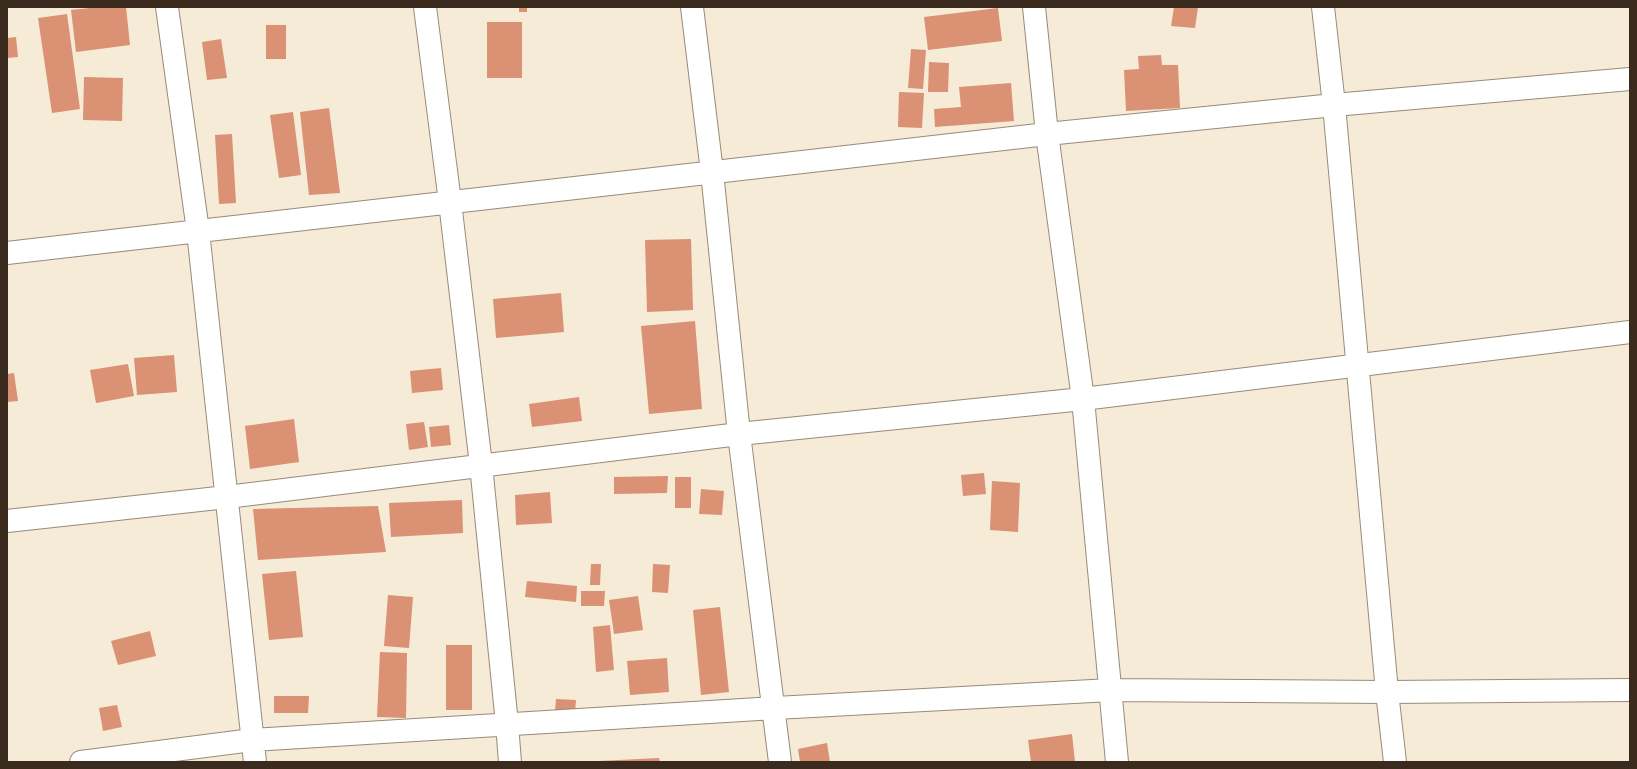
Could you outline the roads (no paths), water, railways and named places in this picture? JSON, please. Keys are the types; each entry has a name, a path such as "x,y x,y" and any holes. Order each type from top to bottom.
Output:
{"street":[{"path":"167,7 198,231 255,762"},
{"path":"425,7 481,465 510,762"},
{"path":"692,7 712,172 739,434 780,762"},
{"path":"1034,7 1047,134 1083,399 1117,762"},
{"path":"1323,7 1334,105 1387,692 1395,762"},
{"path":"7,253 1047,134 1334,105 1630,79"},
{"path":"7,521 227,497 739,434 1083,399 1630,332"},
{"path":"81,762 252,740 774,708 1111,690 1387,692 1630,690"}]}
